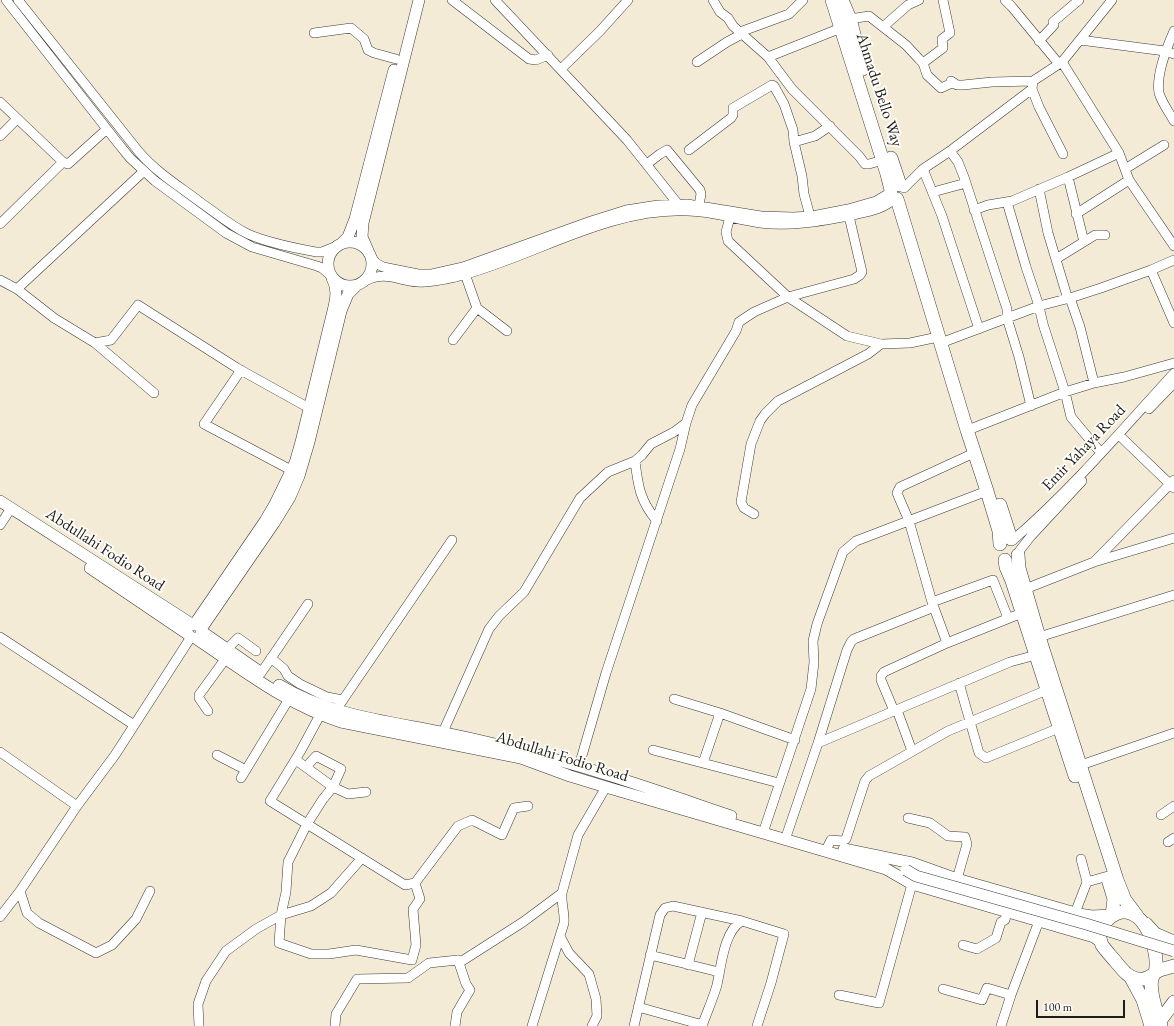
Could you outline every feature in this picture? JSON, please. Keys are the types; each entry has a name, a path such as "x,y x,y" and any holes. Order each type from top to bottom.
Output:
{"highway":[{"name":"Ahmadu Bello Way","path":"832,0 846,23 866,84 897,193"},
{"name":"Ahmadu Bello Way","path":"842,0 846,23 883,160 897,193"},
{"path":"897,193 942,339 974,453 999,531 1012,546 1012,560 1005,560 1006,568 1010,574 1108,876 1114,899 1112,915"},
{"path":"942,339 974,428 1019,568 1039,637 1120,888 1128,905 1155,934 1174,942"},
{"path":"1160,1024 1151,989 1152,979 1155,973 1157,963 1155,951 1147,931 1139,917 1126,912 1112,915 1106,920 1100,935 1101,942 1122,969 1130,976 1136,979 1143,979 1155,973 1174,966"},
{"path":"1130,976 1143,1000 1160,1024"},
{"path":"1160,1024 1174,1002"}],"main road":[{"path":"195,632 265,521 292,470 310,408 335,301 336,285 327,266 328,259 332,252 348,237 355,219 412,0"},
{"path":"195,632 274,524 290,497 299,476 310,442 341,311 348,294 360,284 372,270 370,255 362,237 363,223 419,0"},
{"path":"339,245 354,242 360,244 370,255"},
{"path":"331,276 343,286 360,284"},
{"name":"Abdullahi Fodio Road","path":"0,501 195,632 289,699 320,715 341,722 521,758 570,776 606,787 887,864"},
{"name":"Abdullahi Fodio Road","path":"4,510 195,632"},
{"name":"Abdullahi Fodio Road","path":"226,654 261,673 280,686 328,708 358,716 443,732 579,766 765,827 887,864"},
{"path":"887,864 912,863 957,879 1075,913 1092,916 1112,915"},
{"path":"887,864 906,870 916,876 1086,924 1174,951"},
{"path":"887,864 912,884 1094,937 1101,942"}],"street":[{"path":"6,0 130,158 144,171 234,238 252,247 317,266 322,268 331,276"},
{"path":"18,0 139,152 154,167 228,222 248,234 316,252 322,252 339,245"},
{"path":"452,0 530,59 536,60 548,55"},
{"path":"495,0 618,130 678,204"},
{"path":"561,69 600,31 628,0"},
{"path":"713,0 720,12 728,18 733,26 768,57 792,89 860,156 865,164 883,160"},
{"path":"698,62 741,33 789,14 803,0"},
{"path":"923,63 943,48 942,39 950,33 943,0"},
{"path":"1005,0 1039,41 1061,63 1119,153 1131,181 1174,246"},
{"path":"1039,41 1054,25 1053,22 1079,0"},
{"path":"360,284 373,277 384,276 406,280 432,282 466,274 593,227 628,217 659,212 687,210 765,224 794,224 849,216 886,205 923,169 950,151 1061,63 1112,0"},
{"path":"883,27 914,1"},
{"path":"768,57 846,23 869,16 906,46 923,63 927,75 941,88 952,84 951,81 957,85 992,82 1032,85"},
{"path":"314,33 351,28 364,39 368,50 396,59"},
{"path":"1174,31 1170,53 1158,85 1162,100 1174,121"},
{"path":"1080,40 1170,53"},
{"path":"689,150 731,118 734,114 733,108 772,85 774,86 784,104 793,130 804,194 810,216"},
{"path":"1032,85 1039,107 1063,154"},
{"path":"0,102 63,162 68,164 107,129"},
{"path":"0,136 17,118"},
{"path":"794,142 815,136 830,126"},
{"path":"1125,169 1164,145"},
{"path":"647,164 667,150 700,190 701,194 699,205"},
{"path":"950,151 958,162 966,183 1007,309 1007,318 1032,406"},
{"path":"974,210 1021,197 1119,153"},
{"path":"0,224 63,162"},
{"path":"923,169 979,329"},
{"path":"17,289 144,171"},
{"path":"1068,177 1084,242"},
{"path":"1076,214 1131,181"},
{"path":"1131,181 1174,243"},
{"path":"932,192 966,183"},
{"path":"1039,189 1048,233 1067,296 1070,298 1080,327 1094,382"},
{"path":"370,255 379,266 386,268 418,274 444,272 463,267 611,214 642,208 678,204 699,205 770,217 810,216 856,207 897,193"},
{"path":"1007,202 1065,392 1071,417 1101,453"},
{"path":"579,766 606,673 657,521 680,449 692,405 736,331 739,322 754,312 788,297 860,275 862,272 849,216"},
{"path":"730,217 726,232 728,241 788,297 847,336 881,344 942,339 979,329 1039,306 1070,298 1151,270 1174,260"},
{"path":"1056,259 1095,234 1106,235"},
{"path":"1151,270 1174,323"},
{"path":"466,274 477,308 507,331"},
{"path":"0,280 17,289 54,318 95,343 154,392"},
{"path":"95,343 111,340 138,305 241,370 310,408"},
{"path":"453,340 477,308"},
{"path":"754,514 744,508 741,502 751,444 765,414 778,401 868,354 881,344"},
{"path":"974,428 1094,382 1124,377 1174,363"},
{"path":"241,370 204,424 292,470"},
{"name":"Emir Yahaya Road","path":"1012,546 1027,528 1101,453 1174,373"},
{"name":"Emir Yahaya Road","path":"1012,546 1031,536 1174,383"},
{"path":"443,732 488,629 524,592 580,498 608,472 635,460 642,455 651,444 674,432 686,423"},
{"path":"1094,562 1173,484 1122,438"},
{"path":"947,644 933,605 909,521 897,493 900,487 974,453"},
{"path":"635,460 638,486 647,509 657,521"},
{"path":"765,827 811,689 814,673 814,632 843,552 856,541 987,491"},
{"path":"0,524 4,510"},
{"path":"1025,589 1094,562 1174,538"},
{"path":"336,710 452,540"},
{"path":"787,834 818,743 847,650 851,642 993,580 1008,618"},
{"path":"1039,637 1174,595"},
{"path":"261,673 308,604"},
{"path":"912,751 896,710 881,680 881,676 884,672 1022,613"},
{"path":"0,917 20,891 77,806 115,755 195,632"},
{"path":"0,637 134,724"},
{"path":"208,711 199,698 199,695 238,638 256,651"},
{"path":"818,743 1010,662 1036,655"},
{"path":"271,658 284,669 288,676 300,684 327,697 343,700"},
{"path":"959,683 980,753 986,758 1059,728"},
{"path":"828,846 831,840 842,841 846,839 866,778 948,731 1047,690"},
{"path":"241,778 289,699"},
{"path":"674,699 720,713 795,740"},
{"path":"703,763 720,713"},
{"path":"320,715 296,760 270,801 405,885 415,883 458,826 472,820 502,834 514,808 528,806"},
{"path":"1081,765 1174,733"},
{"path":"653,750 780,783"},
{"path":"0,752 77,806"},
{"path":"216,754 246,770"},
{"path":"306,767 316,756 341,769 333,786 307,824 288,862 286,892 281,915 279,944 311,954 329,954 356,950 412,960 416,945 413,909 420,899 415,883"},
{"path":"296,760 333,786 348,794 366,792"},
{"path":"532,1026 564,923 565,915 561,901 562,893 578,835 606,787"},
{"path":"1162,815 1174,806"},
{"path":"908,818 930,823 948,836 965,837 968,844 957,879"},
{"path":"199,1026 198,1004 206,981 226,951 256,929 281,915 311,906 331,892 362,858"},
{"path":"1075,913 1088,882 1081,859"},
{"path":"1088,882 1108,876"},
{"path":"839,995 879,1003 912,884"},
{"path":"20,891 27,913 39,923 96,954 112,945 136,919 150,891"},
{"path":"335,1026 336,1014 357,979 408,978 429,963 458,960 462,961 523,922 562,893"},
{"path":"634,1026 660,914 667,907 673,906 742,921 784,934 771,983 757,1026"},
{"path":"688,965 702,912"},
{"path":"963,945 978,949 996,938 1001,922 1005,920 1007,912"},
{"path":"638,1007 702,1026 716,987 725,948 732,930 742,921"},
{"path":"1002,1026 1011,995 1039,922"},
{"path":"560,936 569,953 589,974 596,999 597,1016 592,1026"},
{"path":"650,955 720,972"},
{"path":"455,1026 457,1012 470,990 466,984 458,960"},
{"path":"943,989 982,1000 988,988 1011,995"}]}
